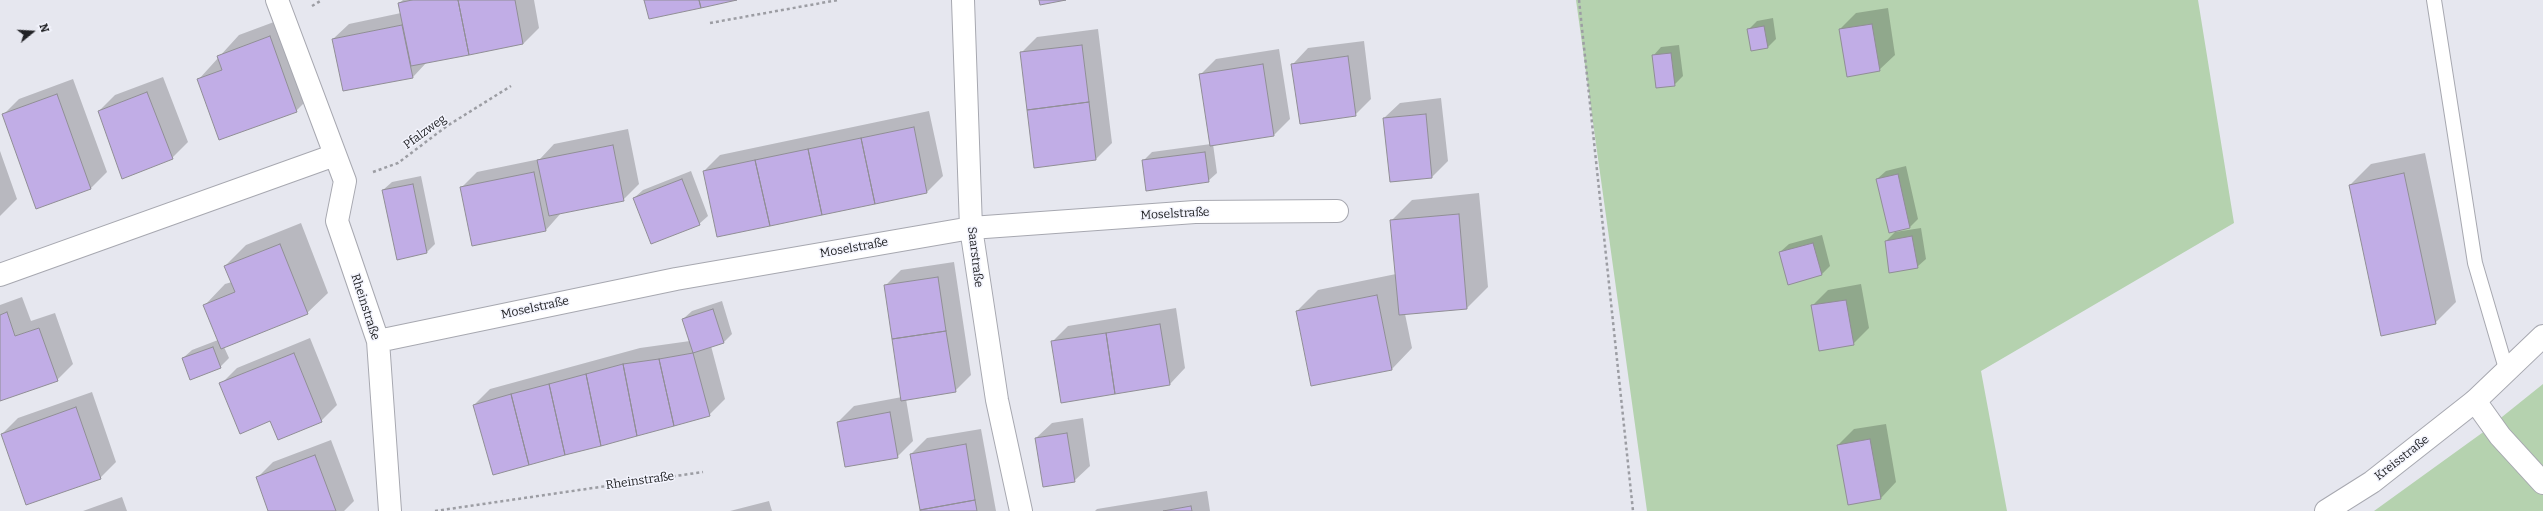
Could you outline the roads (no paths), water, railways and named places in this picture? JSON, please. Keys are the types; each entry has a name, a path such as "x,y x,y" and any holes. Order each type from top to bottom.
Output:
{"street":[{"path":"0,275 335,155 277,0"},
{"name":"Saarstraße","path":"963,0 971,228 997,400 1021,511"},
{"name":"Rheinstraße","path":"335,155 345,181 337,221 378,341 390,511"},
{"name":"Moselstraße","path":"378,341 676,278 971,228 1195,212 1336,211"},
{"name":"Kreisstraße","path":"2326,511 2372,482 2475,401 2543,336"},
{"path":"2475,401 2500,436 2543,482"}],"lane":[{"path":"2434,0 2475,263 2506,372"}]}
